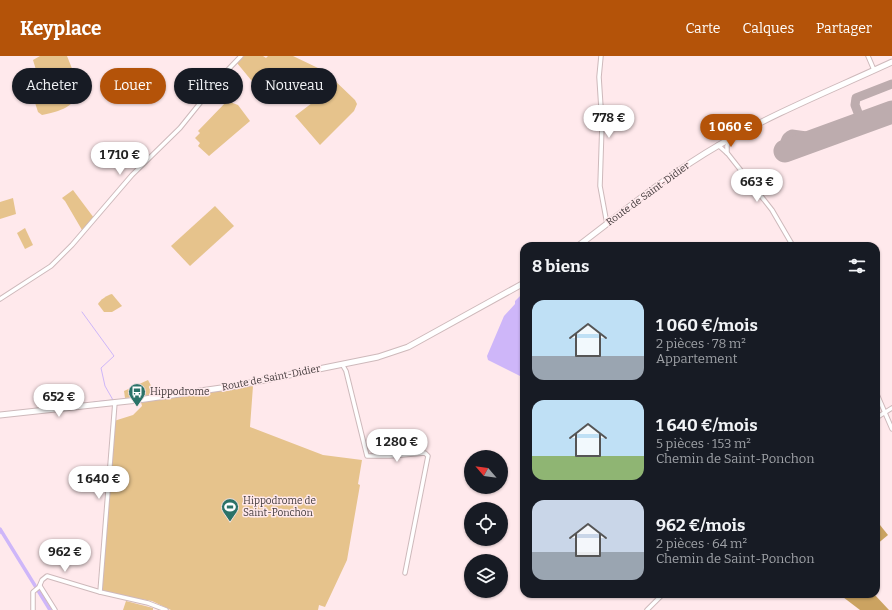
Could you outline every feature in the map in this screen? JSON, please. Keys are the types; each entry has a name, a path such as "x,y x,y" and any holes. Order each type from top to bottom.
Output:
{"main road":[{"name":"Route de Saint-Didier","path":"583,242 682,168 730,138 892,62"},
{"name":"Route de Saint-Didier","path":"0,415 235,386 378,357 408,347 520,285"}],"street":[{"path":"0,299 51,266 72,245 136,171 180,128 221,77 241,56"},
{"path":"601,56 599,77 602,124 600,186 607,224"},
{"path":"868,56 874,70"},
{"path":"727,153 730,138"},
{"path":"720,144 772,210 791,242"},
{"path":"342,364 346,371 367,456 390,456 424,453 428,456 405,573"},
{"path":"880,401 892,429"},
{"path":"100,592 115,402"},
{"path":"880,416 892,408"},
{"path":"33,610 33,592 40,586 42,580 47,576 100,592 148,603 166,610"},
{"path":"40,586 55,610"},
{"path":"647,610 659,598"}],"shaded area":[{"path":"40,56 67,56 72,68 35,68 33,60"},
{"path":"244,56 263,56 266,58 268,56 293,56 318,68 251,68 251,80 243,70 243,68 237,63"},
{"path":"337,83 355,100 357,104 354,111 320,145 295,116 311,104 337,104"},
{"path":"35,104 71,104 64,109 42,115 38,112"},
{"path":"224,104 238,105 250,121 209,156 198,146 200,143 195,138 200,133 198,131"},
{"path":"73,190 94,218 82,230 62,198"},
{"path":"13,198 16,214 0,219 0,202"},
{"path":"215,206 234,226 190,266 171,246"},
{"path":"25,228 33,245 25,249 17,233"},
{"path":"112,294 122,306 112,312 104,312 98,304 108,295"},
{"path":"520,296 520,376 488,360 487,356 504,316 515,304 515,301"},
{"path":"148,380 156,395 125,398 124,391"},
{"name":"Hippodrome de Saint-Ponchon","path":"253,386 250,427 323,455 362,460 358,484 360,485 347,560 325,607 319,605 318,610 171,610 152,601 106,593 102,589 114,421 133,415 142,406 141,402"},
{"path":"880,525 888,535 880,542"},
{"path":"844,598 878,598 889,610 860,610"},
{"path":"126,601 153,608 153,610 123,610"}],"waterway":[{"path":"82,312 114,356 101,368 105,386 113,400 94,402"},
{"path":"0,529 50,610"}],"taxiway":[{"path":"862,123 855,105 856,98 892,84"},
{"path":"788,150 786,148 785,141 792,134 821,138"}],"runway":[{"path":"785,151 892,112"}],"place":[{"name":"Hippodrome","path":"137,407"},
{"name":"Hippodrome de Saint-Ponchon","path":"230,522"}]}
